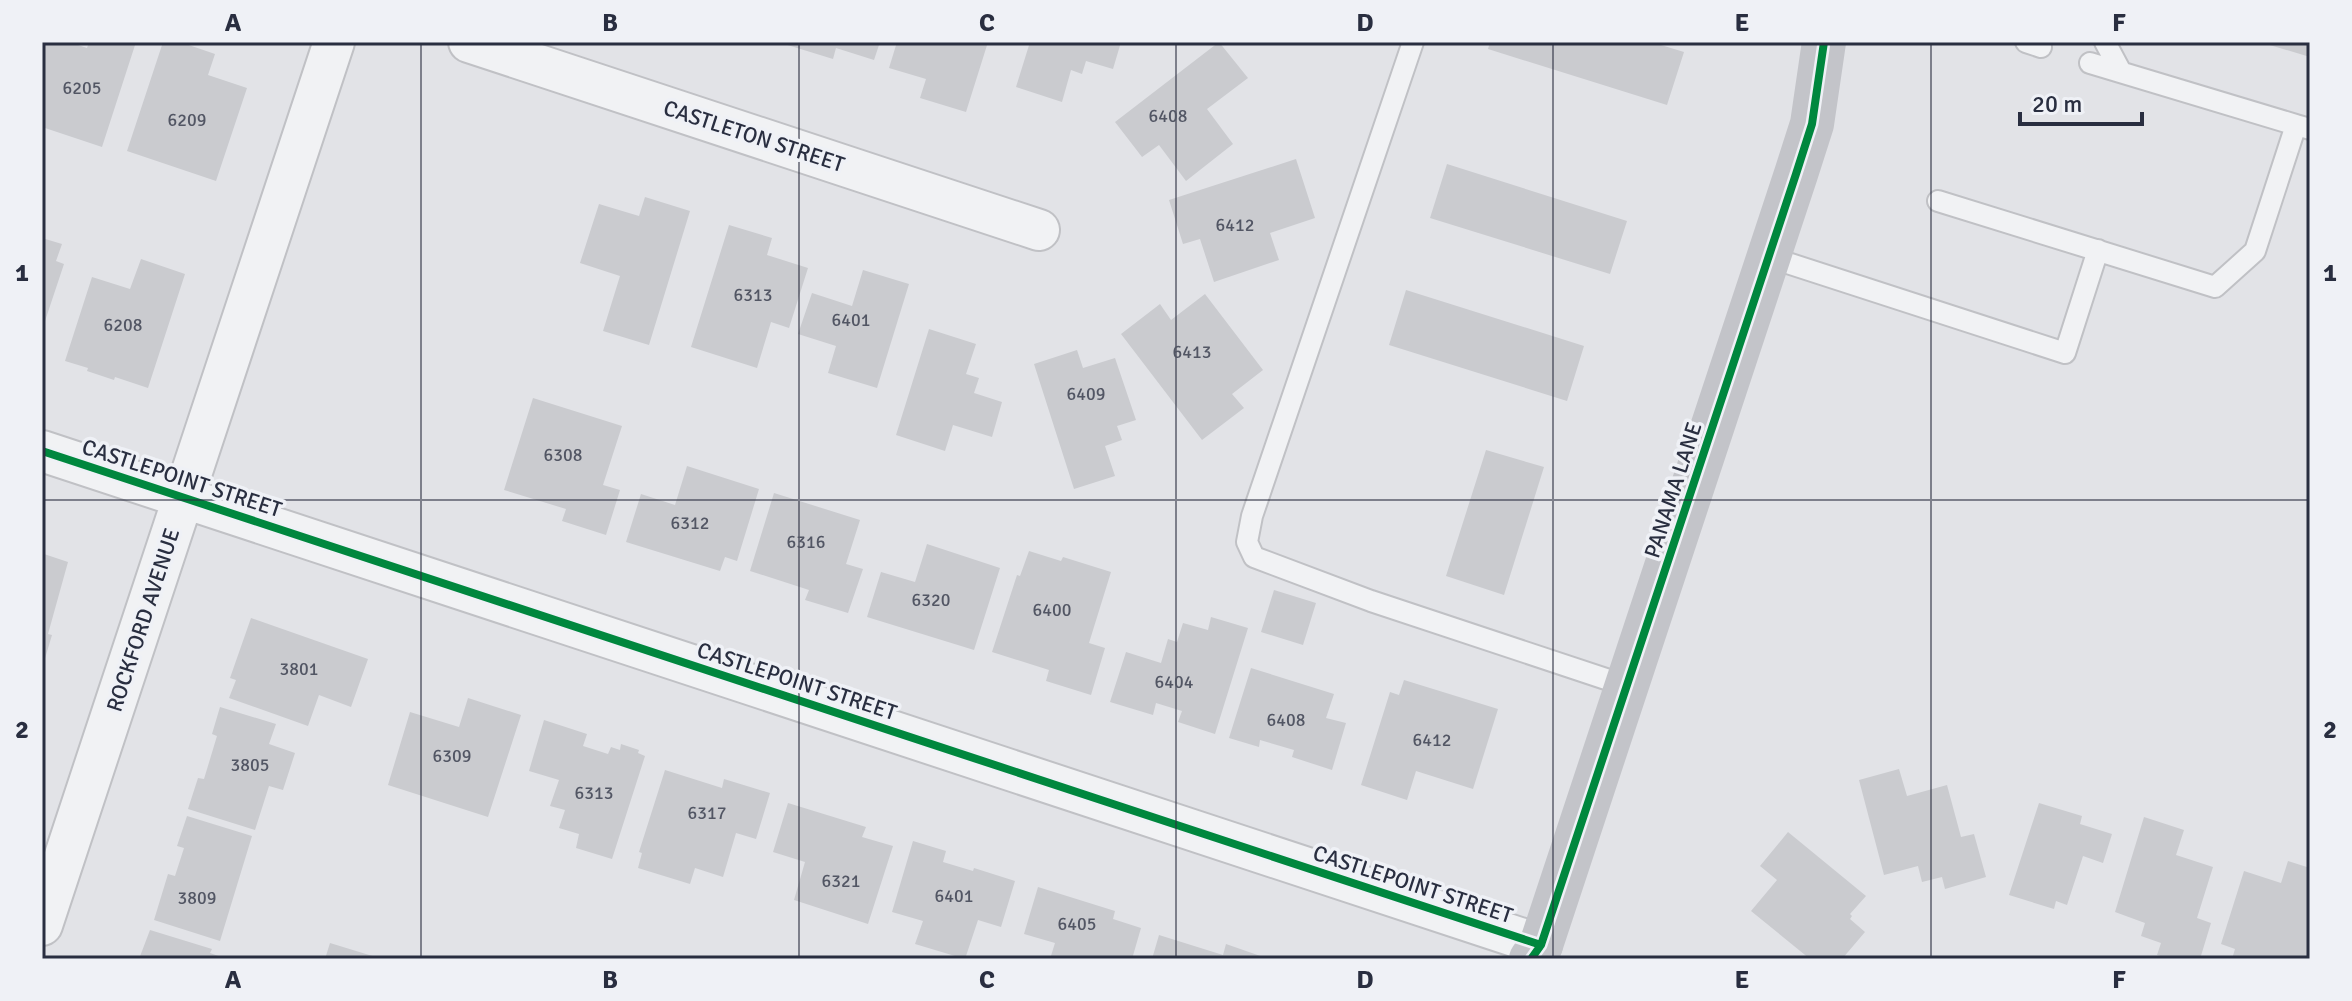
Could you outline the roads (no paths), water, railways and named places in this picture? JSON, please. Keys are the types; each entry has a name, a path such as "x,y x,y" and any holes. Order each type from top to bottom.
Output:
{"main road":[{"name":"PANAMA LANE","path":"1538,954 1812,124 1842,49"}],"street":[{"name":"ROCKFORD AVENUE","path":"42,925 334,42"},
{"name":"CASTLETON STREET","path":"469,42 1039,230"},
{"name":"CASTLEPOINT STREET","path":"42,451 1538,954"}],"lane":[{"path":"1413,42 1252,516 1247,542 1254,557 1280,568 1627,686"},
{"path":"2105,42 2121,72"},
{"path":"1938,201 2215,287 2255,251 2303,127 2090,63"},
{"path":"1769,257 2065,353 2098,250"}]}
